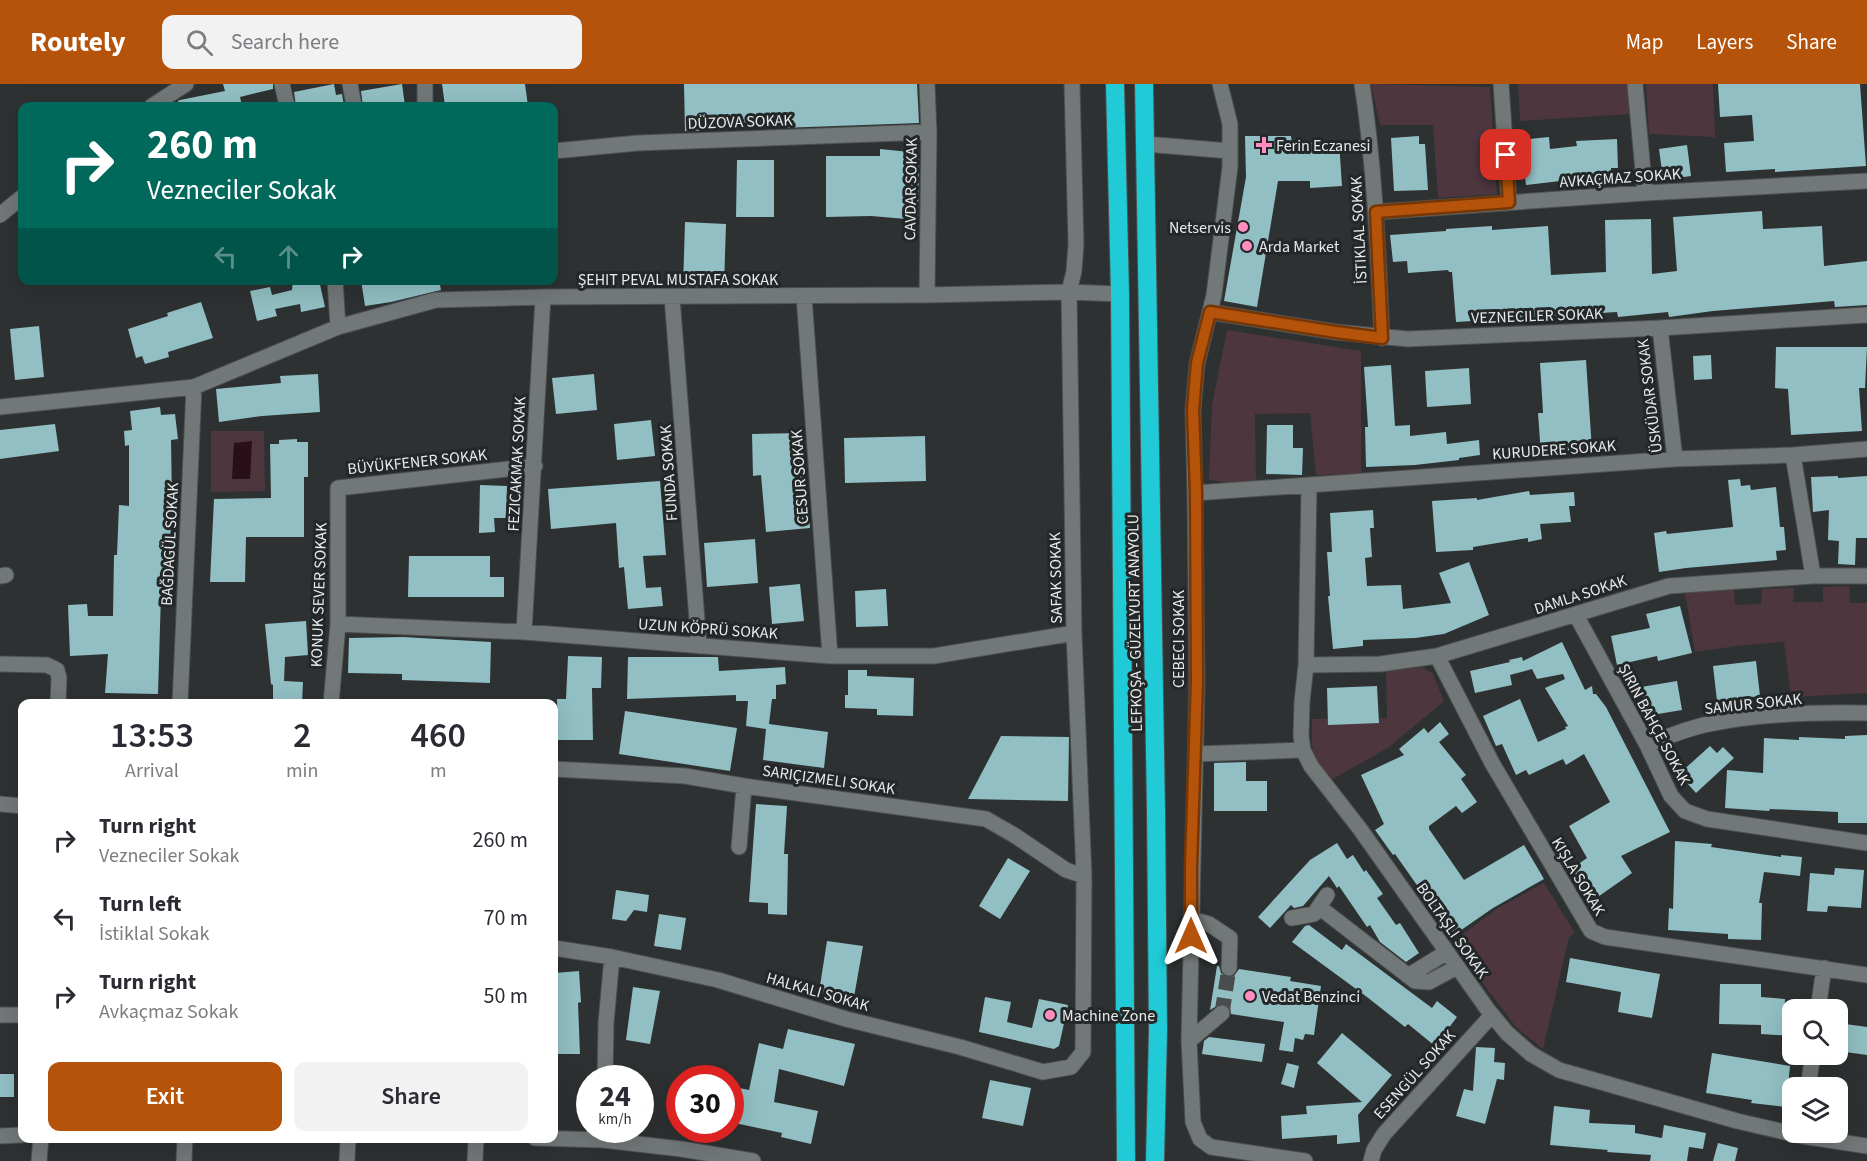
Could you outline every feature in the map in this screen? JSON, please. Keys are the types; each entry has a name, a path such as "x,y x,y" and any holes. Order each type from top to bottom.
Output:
{"highway":[{"name":"LEFKOŞA - GÜZELYURT ANAYOLU","path":"1115,84 1120,294 1126,1161"},
{"name":"LEFKOŞA - GÜZELYURT ANAYOLU","path":"1144,84 1156,822 1158,1031 1155,1161"}],"street":[{"path":"158,102 186,84"},
{"path":"282,84 286,102"},
{"path":"350,84 353,102"},
{"path":"425,84 425,102"},
{"name":"CAVDAR SOKAK","path":"927,84 929,132 927,295"},
{"name":"SAFAK SOKAK","path":"612,957 718,980 846,1019 960,1047 1043,1072 1071,1067 1083,1052 1084,876 1074,633 1069,292 1074,271 1076,244 1072,84"},
{"name":"CEBECI SOKAK","path":"1220,84 1230,124 1229,181 1214,295 1197,363 1194,387 1195,754 1189,1041 1193,1122 1200,1138 1211,1147 1305,1161"},
{"name":"İSTIKLAL SOKAK","path":"1362,84 1376,212 1382,338"},
{"path":"1501,84 1509,202"},
{"path":"1635,84 1645,193"},
{"name":"DÜZOVA SOKAK","path":"558,152 638,143 929,132"},
{"path":"1145,144 1230,151"},
{"name":"AVKAÇMAZ SOKAK","path":"1376,212 1645,193 1867,181"},
{"path":"0,215 18,200"},
{"path":"334,285 338,327"},
{"name":"ŞEHIT PEVAL MUSTAFA SOKAK","path":"0,407 194,387 338,327 436,300 1069,292 1120,294"},
{"name":"CESUR SOKAK","path":"804,296 830,656"},
{"name":"FEZICAKMAK SOKAK","path":"524,632 543,297"},
{"name":"FUNDA SOKAK","path":"672,297 699,646"},
{"name":"VEZNECILER SOKAK","path":"1210,312 1336,332 1408,339 1660,328 1867,315"},
{"name":"ÜSKÜDAR SOKAK","path":"1660,328 1675,459"},
{"name":"BAĞDAGÜL SOKAK","path":"180,699 194,387"},
{"name":"KURUDERE SOKAK","path":"1196,493 1675,459 1793,455 1867,449"},
{"path":"1793,455 1814,576"},
{"name":"BÜYÜKFENER SOKAK","path":"338,488 535,466"},
{"path":"1309,486 1306,665 1301,736 1303,750 1311,766 1360,829 1492,1015 1531,1054 1559,1071 1737,1121 1782,1130"},
{"name":"KONUK SEVER SOKAK","path":"331,699 338,624 338,488"},
{"name":"DAMLA SOKAK","path":"1306,665 1380,664 1437,656 1669,586 1814,576 1867,576"},
{"name":"ŞIRIN BAHÇE SOKAK","path":"1576,615 1647,745 1671,796 1685,811 1696,816 1867,843"},
{"name":"UZUN KÖPRÜ SOKAK","path":"338,624 524,632 830,656 934,656 1074,633"},
{"path":"1437,656 1492,764 1592,931 1605,937 1867,975"},
{"path":"0,664 47,665 57,670 58,699"},
{"name":"SAMUR SOKAK","path":"1647,745 1709,724 1787,715 1867,713"},
{"path":"1195,754 1303,750"},
{"path":"558,770 685,776 986,819 1065,870 1084,876"},
{"path":"740,847 744,786"},
{"path":"0,804 18,806"},
{"path":"1292,918 1314,914 1323,901 1415,981 1429,982 1457,967"},
{"path":"1191,919 1209,924 1230,938 1228,968"},
{"path":"558,949 612,957 606,1023 605,1065"},
{"path":"1408,976 1447,952"},
{"path":"1820,999 1824,968"},
{"path":"1189,1041 1222,1013"},
{"path":"0,1015 18,1015"},
{"name":"ESENGÜL SOKAK","path":"1371,1161 1374,1150 1384,1134 1492,1015"},
{"path":"0,1136 18,1135"},
{"path":"558,1137 576,1136"},
{"path":"1848,1142 1867,1146"},
{"path":"39,1161 41,1143"},
{"path":"184,1161 185,1143"},
{"path":"347,1161 348,1143"},
{"path":"475,1161 476,1143"},
{"path":"634,1143 680,1155 753,1161"}],"shaded area":[{"path":"1371,84 1490,87 1497,194 1438,198 1433,125 1380,125"},
{"path":"1518,84 1628,84 1630,114 1520,121"},
{"path":"1646,84 1713,84 1715,137 1649,134"},
{"path":"1227,330 1361,351 1361,473 1316,475 1310,413 1255,414 1256,486 1209,480 1212,405"},
{"path":"211,431 264,431 265,491 211,492"},
{"path":"252,441 250,479 232,479 234,443"},
{"path":"1849,586 1850,603 1867,603 1867,693 1791,697 1784,642 1695,652 1685,592 1734,587 1735,605 1761,604 1762,589 1794,588 1793,602 1823,602 1823,587"},
{"path":"1422,667 1433,674 1444,701 1389,747 1331,780 1313,752 1312,719 1387,718 1386,671"},
{"path":"1544,883 1575,933 1569,937 1543,1049 1516,1027 1482,982 1455,940 1498,908"}],"building":[{"path":"223,84 273,84 273,89 240,97 241,102 178,102 225,91"},
{"path":"334,84 336,95 342,94 343,102 295,102 294,92"},
{"path":"402,84 404,102 362,102 361,91"},
{"path":"442,84 525,84 527,102 444,102"},
{"path":"684,84 917,84 919,123 780,128 780,124 723,126 723,130 685,131"},
{"path":"1718,84 1860,84 1866,166 1775,172 1775,169 1726,172 1724,143 1754,141 1752,115 1720,117"},
{"path":"1245,136 1291,136 1292,144 1339,141 1342,186 1310,188 1310,181 1278,181 1257,307 1224,301 1246,177"},
{"path":"1419,136 1419,144 1425,144 1428,190 1394,191 1391,138"},
{"path":"1549,137 1550,149 1577,146 1576,141 1617,139 1618,168 1611,168 1611,180 1578,182 1578,179 1526,185 1520,140"},
{"path":"1687,145 1691,176 1670,179 1669,171 1662,171 1659,149"},
{"path":"880,149 919,153 918,220 871,216 826,217 826,156 880,156"},
{"path":"737,160 774,160 774,217 736,217"},
{"path":"1762,211 1763,229 1822,226 1824,266 1867,261 1867,305 1835,307 1834,301 1669,317 1668,312 1618,317 1617,312 1456,322 1452,272 1448,270 1408,273 1407,261 1393,262 1390,235 1492,226 1492,230 1548,226 1551,275 1606,272 1605,220 1651,219 1652,274 1677,271 1673,217"},
{"path":"685,222 726,224 724,286 683,287"},
{"path":"292,285 320,285 325,307 301,312 300,304 275,309 277,316 257,321 250,291 270,287 272,295 292,290"},
{"path":"362,285 440,285 441,290 365,306"},
{"path":"201,302 213,338 168,352 169,357 145,364 142,356 136,358 128,329"},
{"path":"39,326 44,377 15,380 10,329"},
{"path":"1776,347 1867,347 1865,388 1859,388 1862,431 1791,435 1788,389 1775,388"},
{"path":"1711,355 1712,379 1694,380 1693,356"},
{"path":"1586,360 1592,450 1541,455 1538,413 1543,413 1540,363"},
{"path":"1391,365 1395,426 1410,425 1410,436 1446,432 1447,444 1479,440 1480,455 1415,465 1366,467 1365,427 1368,427 1364,367"},
{"path":"1469,368 1471,404 1427,407 1425,371"},
{"path":"318,374 320,412 219,422 216,389 281,383 280,376"},
{"path":"594,374 597,410 556,414 552,378"},
{"path":"160,407 161,415 175,414 178,439 171,440 169,594 161,594 158,694 105,693 108,654 70,656 68,605 87,604 88,616 113,616 114,555 117,555 119,505 129,506 129,445 125,446 124,431 132,430 130,411"},
{"path":"651,420 655,456 617,460 614,424"},
{"path":"55,424 59,451 0,459 0,430"},
{"path":"1267,425 1293,425 1293,448 1303,448 1302,475 1266,474"},
{"path":"802,433 803,486 807,486 810,528 766,532 761,475 753,476 752,434"},
{"path":"925,436 926,481 845,483 844,438"},
{"path":"297,439 297,442 308,442 308,477 304,477 304,537 246,537 245,582 210,582 214,499 271,498 270,444 279,444 279,440"},
{"path":"1838,476 1838,478 1867,476 1867,538 1856,538 1855,565 1838,564 1839,541 1828,540 1829,510 1813,512 1811,477"},
{"path":"1740,479 1741,486 1750,485 1751,490 1776,487 1780,527 1784,527 1786,550 1776,551 1777,560 1659,572 1654,533 1666,531 1667,534 1733,527 1728,480"},
{"path":"660,481 666,555 643,556 646,588 661,587 663,606 628,609 624,567 619,568 616,523 551,529 548,489"},
{"path":"480,485 507,486 506,518 494,518 495,532 479,533"},
{"path":"1529,491 1530,495 1574,492 1575,506 1569,506 1571,522 1540,524 1542,539 1528,542 1528,538 1473,547 1473,550 1436,552 1432,501 1477,498 1477,500"},
{"path":"1373,510 1374,528 1370,528 1372,557 1365,558 1367,586 1401,585 1403,609 1451,603 1439,573 1469,562 1489,615 1444,634 1415,638 1363,640 1363,646 1333,649 1327,552 1332,552 1330,513"},
{"path":"755,539 758,583 707,587 704,543"},
{"path":"409,556 490,556 490,577 504,577 504,597 408,597"},
{"path":"800,584 804,621 772,624 769,587"},
{"path":"886,589 888,626 856,627 855,591"},
{"path":"1680,606 1692,653 1658,661 1657,656 1617,665 1611,636 1650,628 1646,614"},
{"path":"306,621 308,655 285,657 284,681 303,682 302,699 273,699 265,624"},
{"path":"403,637 491,642 490,683 402,680 402,674 348,673 349,638"},
{"path":"1562,642 1585,690 1592,686 1593,694 1596,694 1606,707 1670,832 1621,856 1632,873 1592,901 1570,870 1587,858 1569,826 1610,802 1584,754 1566,765 1563,759 1529,775 1526,770 1516,775 1502,744 1496,746 1483,716 1520,699 1538,742 1566,729 1565,727 1568,726 1545,688 1565,679 1563,674 1537,679 1532,669 1510,675 1512,685 1475,693 1470,671 1522,657 1523,661"},
{"path":"568,656 602,657 601,688 592,688 593,740 558,740 558,699 566,699"},
{"path":"628,657 718,657 719,671 785,667 786,684 776,685 776,699 772,699 769,724 828,732 824,768 763,760 766,729 746,726 748,701 736,701 736,695 627,699"},
{"path":"1756,661 1760,696 1717,701 1713,666"},
{"path":"848,670 867,670 867,676 914,678 913,716 877,715 877,709 845,708 845,695 848,695"},
{"path":"1677,681 1682,710 1646,716 1641,687"},
{"path":"1377,686 1379,723 1328,725 1327,688"},
{"path":"625,711 737,728 730,771 619,754"},
{"path":"1440,722 1449,734 1439,742 1466,775 1461,779 1477,802 1462,813 1456,806 1429,826 1429,829 1464,880 1524,845 1544,879 1493,908 1454,935 1429,896 1426,898 1375,830 1384,824 1361,775 1404,755 1399,749 1424,728 1428,733"},
{"path":"1867,735 1867,823 1838,823 1838,812 1725,808 1727,770 1763,773 1764,738 1845,739 1845,736"},
{"path":"1001,736 1069,737 1068,801 968,799"},
{"path":"1710,746 1717,753 1723,747 1734,758 1696,793 1679,774"},
{"path":"1246,762 1246,781 1267,781 1267,811 1214,811 1214,763"},
{"path":"756,804 787,806 784,854 788,854 787,915 768,914 768,903 749,902"},
{"path":"1675,841 1712,844 1711,847 1781,857 1781,855 1802,857 1800,876 1764,872 1759,903 1762,903 1761,940 1728,939 1728,934 1668,930 1669,908 1673,909"},
{"path":"1337,843 1347,859 1353,855 1364,872 1366,870 1383,894 1377,898 1396,925 1400,923 1419,953 1406,962 1380,942 1370,925 1367,927 1339,886 1337,888 1329,876 1303,906 1294,908 1291,905 1270,928 1258,917 1310,860"},
{"path":"1008,858 1030,871 1000,919 979,906"},
{"path":"1835,868 1864,870 1861,908 1828,906 1827,912 1807,911 1810,873 1834,875"},
{"path":"616,890 649,895 647,912 634,910 626,921 612,919"},
{"path":"659,914 686,918 681,950 654,946"},
{"path":"1309,925 1342,950 1346,944 1432,1008 1437,1001 1457,1017 1435,1046 1408,1024 1405,1027 1292,942 1305,926"},
{"path":"827,941 863,946 854,997 819,992"},
{"path":"1570,958 1660,974 1652,1018 1618,1012 1621,992 1566,982"},
{"name":"Vedat Benzinci","path":"1217,966 1228,978 1234,976 1239,969 1291,977 1290,981 1321,986 1314,1035 1305,1034 1303,1040 1295,1038 1293,1052 1279,1050 1284,1022 1231,1014 1230,1007 1225,1004 1220,1004 1210,1010"},
{"path":"579,971 580,1054 558,1054 558,973"},
{"path":"1720,984 1761,984 1761,997 1785,999 1782,999 1782,1035 1761,1034 1761,1025 1719,1024"},
{"path":"633,987 660,991 650,1044 626,1040"},
{"path":"985,997 1011,1002 1007,1022 1032,1028 1039,999 1068,1005 1059,1046 1054,1049 979,1032"},
{"path":"1848,1024 1867,1027 1867,1055 1848,1052"},
{"path":"788,1029 855,1044 844,1086 779,1069 774,1102 818,1111 811,1144 781,1137 782,1133 744,1125 744,1089 749,1090 759,1043 783,1049"},
{"path":"1342,1033 1392,1075 1358,1115 1360,1142 1337,1144 1337,1135 1282,1139 1281,1116 1307,1114 1306,1106 1362,1102 1317,1063"},
{"path":"1209,1037 1265,1044 1262,1062 1202,1054 1204,1041"},
{"path":"1476,1047 1495,1048 1494,1062 1505,1063 1504,1080 1497,1079 1485,1124 1456,1116 1464,1089 1473,1091"},
{"path":"1712,1053 1790,1066 1789,1077 1782,1077 1782,1107 1751,1103 1752,1100 1706,1093"},
{"path":"1287,1063 1299,1066 1294,1088 1281,1084"},
{"path":"0,1074 14,1074 14,1097 0,1097"},
{"path":"990,1080 1031,1088 1023,1126 982,1118"},
{"path":"1554,1106 1590,1110 1589,1123 1635,1125 1635,1133 1662,1138 1664,1125 1706,1133 1703,1149 1689,1147 1687,1161 1650,1161 1651,1155 1550,1145"},
{"path":"1718,1143 1738,1148 1735,1161 1713,1161"}],"tunnel":[{"path":"1222,1013 1229,968"}],"place":[{"name":"Ferin Eczanesi","path":"1264,145"},
{"name":"Netservis","path":"1243,227"},
{"name":"Arda Market","path":"1247,246"},
{"name":"Vedat Benzinci","path":"1250,996"},
{"name":"Machine Zone","path":"1050,1015"}],"route":[{"path":"1191,936 1197,681 1193,410 1197,363 1210,312 1382,338 1376,212 1509,202 1506,155"}]}
